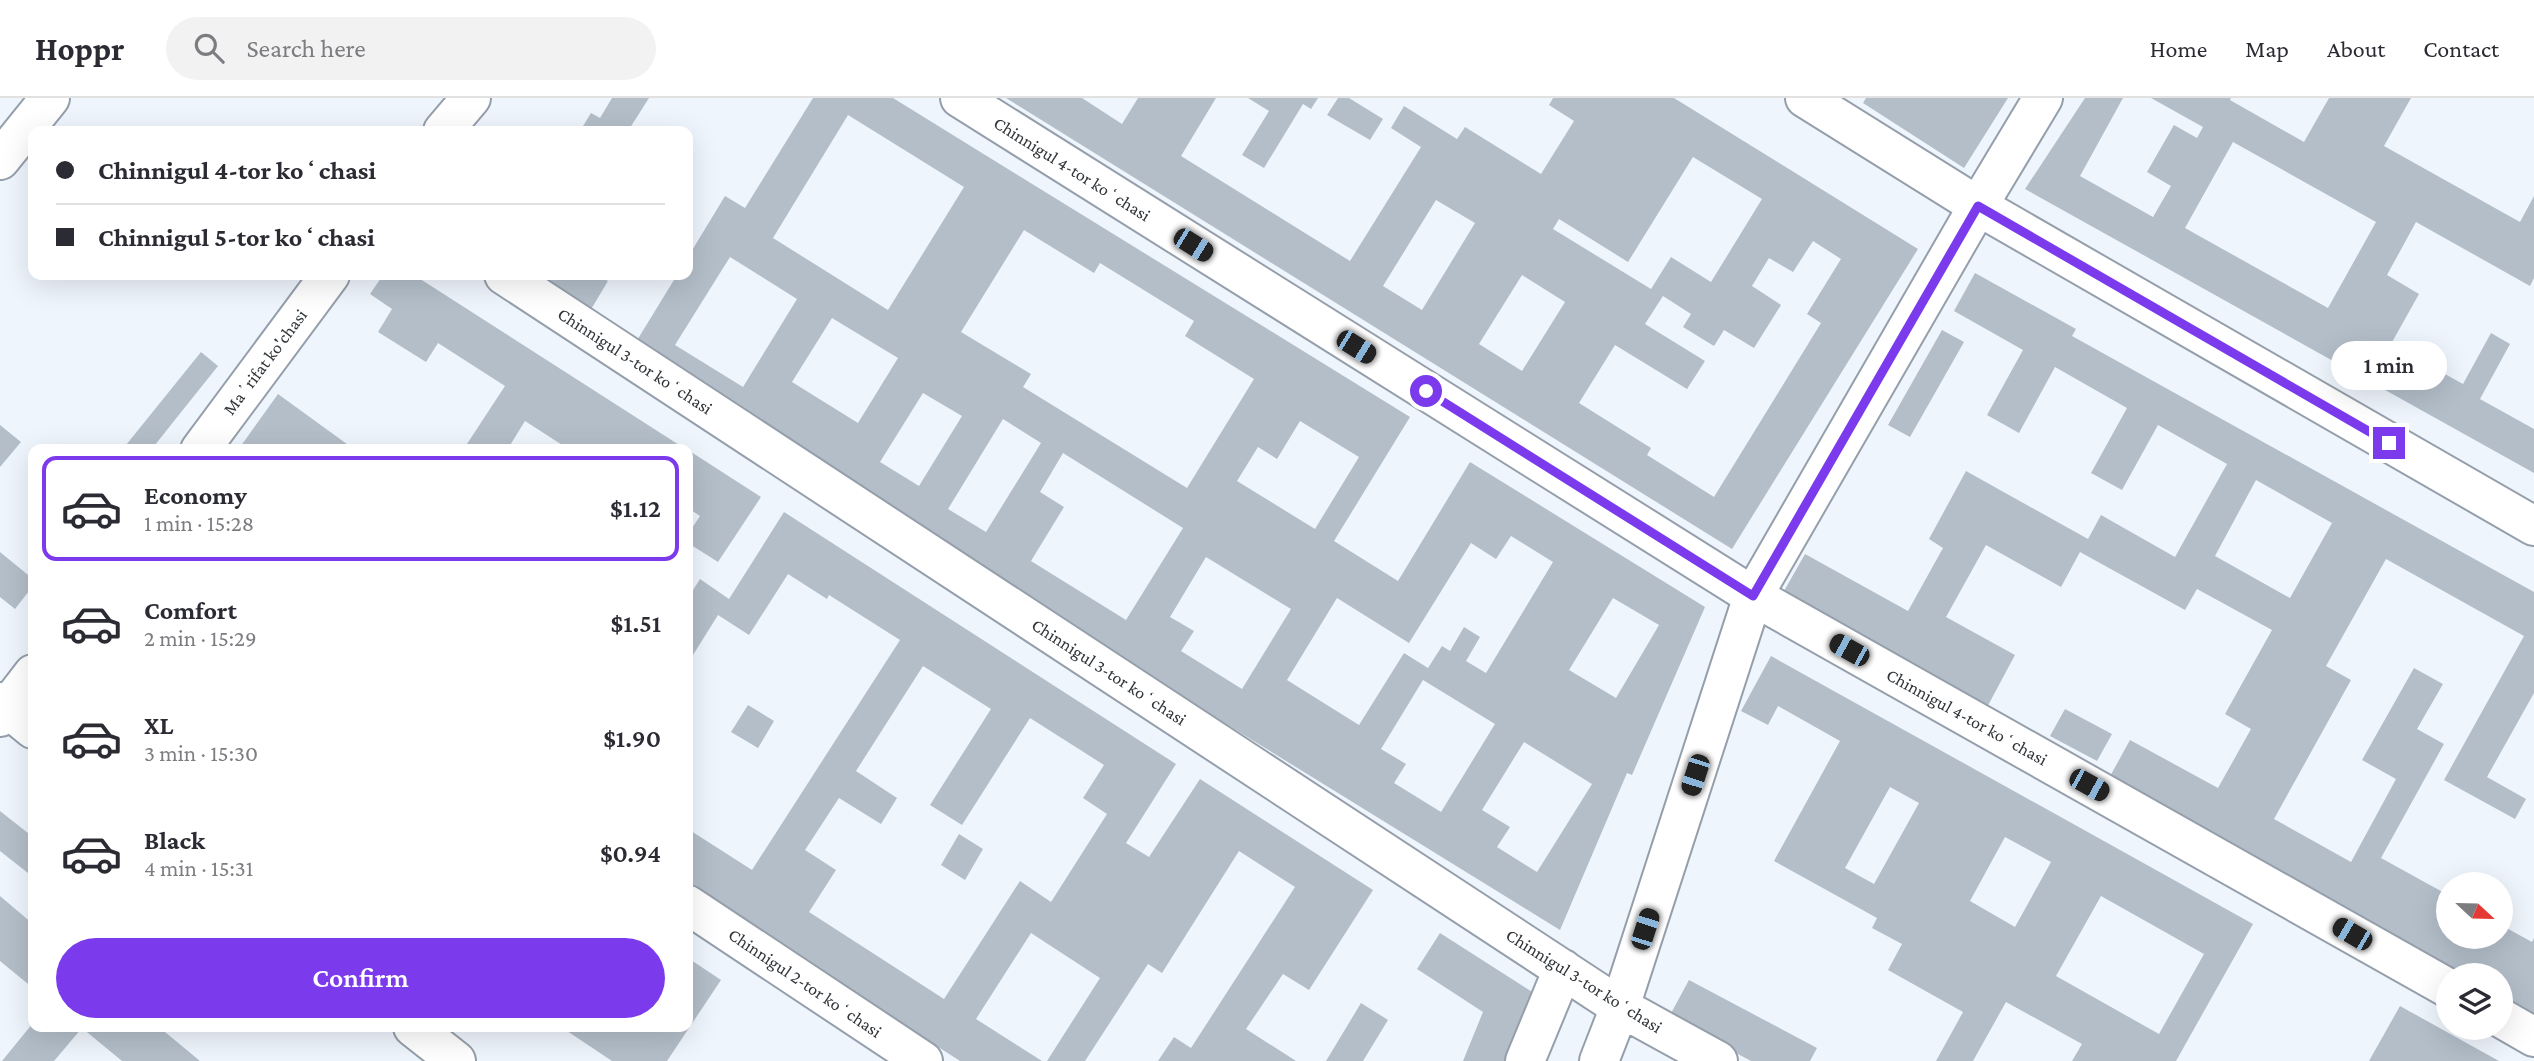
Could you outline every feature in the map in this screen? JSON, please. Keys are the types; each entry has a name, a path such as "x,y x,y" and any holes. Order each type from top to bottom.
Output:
{"street":[{"path":"0,160 50,98"},
{"path":"447,126 471,98"},
{"name":"Chinnigul 4-tor koʻchasi","path":"960,98 1753,596 2436,981"},
{"path":"1805,98 1978,206 2534,526"},
{"path":"1599,1061 1620,1007 1753,596 2043,98"},
{"name":"Maʼrifat ko'chasi","path":"204,444 326,280"},
{"name":"Chinnigul 3-tor koʻchasi","path":"512,280 1620,1007 1718,1061"},
{"path":"10,714 28,683"},
{"name":"Chinnigul 2-tor koʻchasi","path":"693,908 923,1061"},
{"path":"1525,1061 1563,970"},
{"path":"2513,1025 2534,1037"},
{"path":"420,1032 456,1061"}],"building":[{"path":"612,98 649,98 631,126 583,126 591,113 600,118"},
{"path":"813,98 893,98 1410,417 1334,541 1398,581 1470,462 1705,607 1632,775 1627,773 1560,930 628,355 674,280 693,280 693,249 725,196 745,208","holes":["848,115 964,187 888,310 773,238","1024,230 1094,273 1100,263 1194,321 1185,336 1254,379 1187,488 1023,387 1031,374 961,332","730,257 797,299 743,387 675,345","832,318 898,358 858,423 792,382","923,393 962,416 919,486 880,462","1003,419 1041,443 986,532 948,509","1300,421 1359,457 1315,529 1237,481 1258,447 1277,459","1063,453 1183,528 1126,620 1031,561 1064,507 1040,492","1511,536 1553,562 1486,673 1466,661 1480,637 1464,627 1450,651 1442,646 1428,668 1404,653 1359,725 1287,680 1337,598 1409,643 1471,543 1496,559","1206,557 1291,609 1242,689 1181,651 1194,631 1170,617","1613,598 1659,625 1616,698 1569,670","1423,680 1495,724 1441,812 1394,783 1406,764 1381,749","1524,742 1592,784 1537,872 1497,847 1510,827 1482,810"]},
{"path":"1006,98 1082,98 1122,124 1138,98 1216,98 1181,156 1350,261 1421,147 1391,128 1404,106 1457,139 1465,127 1541,174 1574,121 1549,105 1553,98 1674,98 1918,249 1732,549","holes":["1693,157 1762,199 1711,282 1671,257 1651,289 1553,229 1559,219 1628,262","1436,200 1475,223 1422,310 1383,286","1813,241 1841,259 1807,314 1821,323 1714,497 1647,455 1651,448 1579,403 1615,345 1687,389 1705,361 1645,324 1663,296 1691,314 1683,327 1714,346 1724,330 1754,348 1781,305 1752,286 1769,258 1793,272","1522,275 1565,302 1522,371 1479,344"]},
{"path":"1248,98 1318,98 1311,109 1303,104 1264,168 1242,155 1269,111"},
{"path":"1338,98 1349,98 1383,119 1370,140 1327,115"},
{"path":"1866,98 2008,98 1964,168 1863,103"},
{"path":"2085,98 2123,98 2080,176 2153,217 2171,186 2147,172 2174,125 2197,138 2203,127 2151,98 2231,98 2230,100 2304,142 2329,98 2411,98 2384,146 2520,222 2534,196 2534,278 2530,286 2416,222 2387,275 2419,294 2391,344 2463,384 2491,333 2510,344 2480,399 2534,429 2534,473 2025,189","holes":["2233,142 2376,222 2328,308 2185,228"]},
{"path":"1975,273 2076,329 2072,336 2534,592 2534,693 2487,777 2526,799 2515,819 2444,780 2524,636 2386,559 2326,666 2351,680 2274,819 2351,862 2396,779 2362,760 2414,668 2443,684 2417,729 2444,744 2381,858 2436,888 2436,949 2513,949 2513,932 2532,942 2534,938 2534,1017 2513,1005 2513,963 2436,963 2108,780 2130,740 2218,788 2251,729 2225,714 2272,630 2197,589 2185,610 2080,552 2061,587 1986,545 1946,617 2015,655 1985,711 1780,598 1805,554 1908,611 1943,548 1929,539 1966,471 2088,539 2101,515 2175,557 2227,464 2158,425 2122,490 2091,473 2127,408 2055,367 2019,433 1987,415 2023,350 1954,311","holes":["2256,480 2332,523 2290,598 2215,556"]},
{"path":"380,280 422,280 678,444 561,444 525,421 511,444 467,444 505,386 438,343 426,362 378,332 392,309 370,294"},
{"path":"528,280 606,280 587,316"},
{"path":"1942,330 1964,342 1910,437 1888,425"},
{"path":"201,352 218,366 156,444 127,444"},
{"path":"278,394 347,444 242,444"},
{"path":"0,425 21,442 0,467"},
{"path":"693,453 761,497 718,562 693,546 693,526 700,516 693,511"},
{"path":"784,512 1176,764 1126,843 1149,857 1200,779 1373,890 1309,990 1283,974 1246,1029 1296,1061 1158,1061 1174,1037 1191,1048 1295,887 1239,851 1162,973 1148,964 1085,1061 1047,1061 1100,978 1031,933 976,1019 1042,1061 960,1061 693,889 693,832 752,870 900,640 829,595 827,599 788,574 749,635 718,615 693,655 693,590 700,579 729,599","holes":["923,666 991,709 930,805 962,825 1030,718 1104,765 1083,798 1107,814 1051,902 1020,881 944,999 809,912 836,870 805,850 839,798 881,824 897,798 856,771"]},
{"path":"0,552 28,575 28,592 15,609 0,597"},
{"path":"1771,656 2253,924 2176,1061 2072,1061 2082,1044 2006,1002 1973,1061 1936,1061 1963,1012 1888,970 1902,944 1872,928 1877,918 1774,861 1840,741 1778,706 1768,725 1741,711","holes":["1890,787 1919,803 1874,884 1845,868","2005,837 2051,862 2015,927 1970,901","2101,896 2204,954 2159,1034 2056,976"]},
{"path":"748,705 774,721 758,748 731,732"},
{"path":"2065,709 2112,734 2097,761 2050,736"},
{"path":"0,811 28,833 28,873 0,851"},
{"path":"959,834 983,849 965,880 941,865"},
{"path":"0,896 28,920 28,984 0,961"},
{"path":"1440,933 1537,995 1509,1061 1463,1061 1483,1012 1417,969"},
{"path":"693,961 721,980 693,1022"},
{"path":"1689,980 1817,1048 1810,1061 1751,1061 1669,1017"},
{"path":"1361,1003 1388,1020 1363,1061 1326,1061"},
{"path":"2400,1006 2436,1026 2436,1040 2461,1040 2499,1061 2369,1061"},
{"path":"28,1029 28,1032 79,1032 54,1061 2,1061"},
{"path":"87,1032 165,1032 200,1061 122,1061"},
{"path":"568,1032 686,1032 667,1061 612,1061"}],"route":[{"path":"1426,391 1753,596 1978,206 2389,443"}]}
